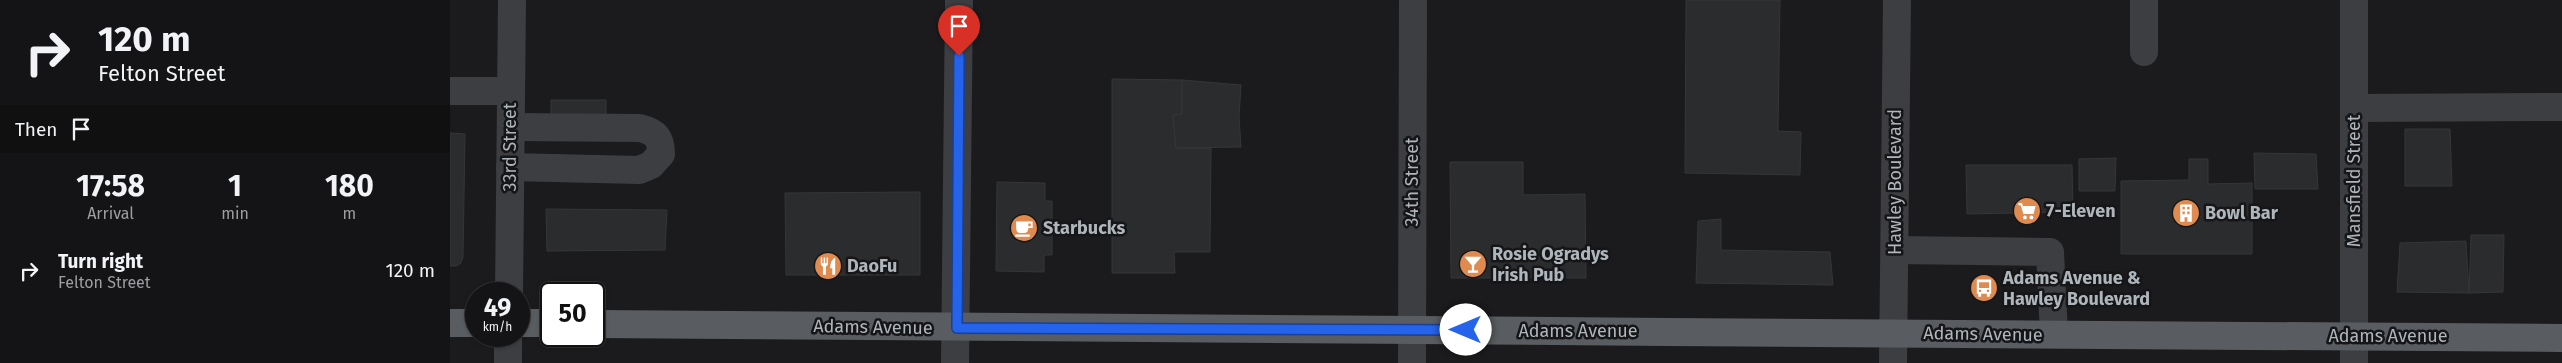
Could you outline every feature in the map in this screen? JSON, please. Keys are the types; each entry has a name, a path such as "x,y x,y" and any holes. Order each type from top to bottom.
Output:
{"main road":[{"path":"450,323 465,323"},
{"name":"Adams Avenue","path":"605,324 2562,338"}],"street":[{"name":"33rd Street","path":"509,282 512,0"},
{"path":"955,363 957,328 959,0"},
{"name":"34th Street","path":"1412,363 1413,0"},
{"name":"Hawley Boulevard","path":"1893,363 1897,0"},
{"path":"2144,0 2144,52"},
{"name":"Mansfield Street","path":"2354,0 2354,363"},
{"path":"450,91 511,92"},
{"path":"2354,108 2562,108"},
{"path":"510,167 639,170 652,165 661,154 658,137 651,131 640,128 511,127"},
{"path":"1895,250 2050,252 2054,334"},
{"path":"508,347 508,363"}],"building":[{"path":"1686,0 1780,0 1778,131 1801,132 1800,175 1685,173"},
{"path":"1112,79 1182,80 1182,114 1173,115 1176,148 1211,148 1210,252 1174,252 1175,273 1112,273"},
{"path":"1182,80 1241,85 1239,117 1241,147 1176,148 1173,115 1182,114"},
{"path":"551,100 606,100 606,126 551,126"},
{"path":"2405,129 2450,129 2452,186 2405,186"},
{"path":"450,133 465,134 463,257 461,263 456,266 450,266"},
{"path":"2254,153 2316,154 2318,189 2255,189"},
{"path":"2116,158 2115,191 2079,191 2079,159"},
{"name":"Bowl Bar","path":"2189,159 2208,159 2208,184 2252,183 2252,254 2121,254 2121,181 2189,180"},
{"path":"1450,162 1523,162 1523,195 1585,194 1586,278 1451,278"},
{"path":"1966,165 2072,165 2073,212 1967,214"},
{"name":"Starbucks","path":"997,182 1045,183 1045,201 1052,201 1052,255 1044,255 1044,272 996,271"},
{"path":"920,192 920,275 786,275 785,193"},
{"path":"546,209 667,210 665,250 547,251"},
{"path":"1721,219 1721,250 1830,252 1833,285 1696,283 1698,221"},
{"path":"2471,235 2504,235 2503,292 2469,293"},
{"path":"2466,241 2469,293 2397,292 2400,243"}],"place":[{"name":"7-Eleven","path":"2027,211"},
{"name":"Bowl Bar","path":"2186,213"},
{"name":"Starbucks","path":"1024,228"},
{"name":"Rosie Ogradys Irish Pub","path":"1473,264"},
{"name":"DaoFu","path":"828,266"},
{"name":"Adams Avenue & Hawley Boulevard","path":"1984,288"}],"route":[{"path":"959,56 957,328 1466,330"}]}
